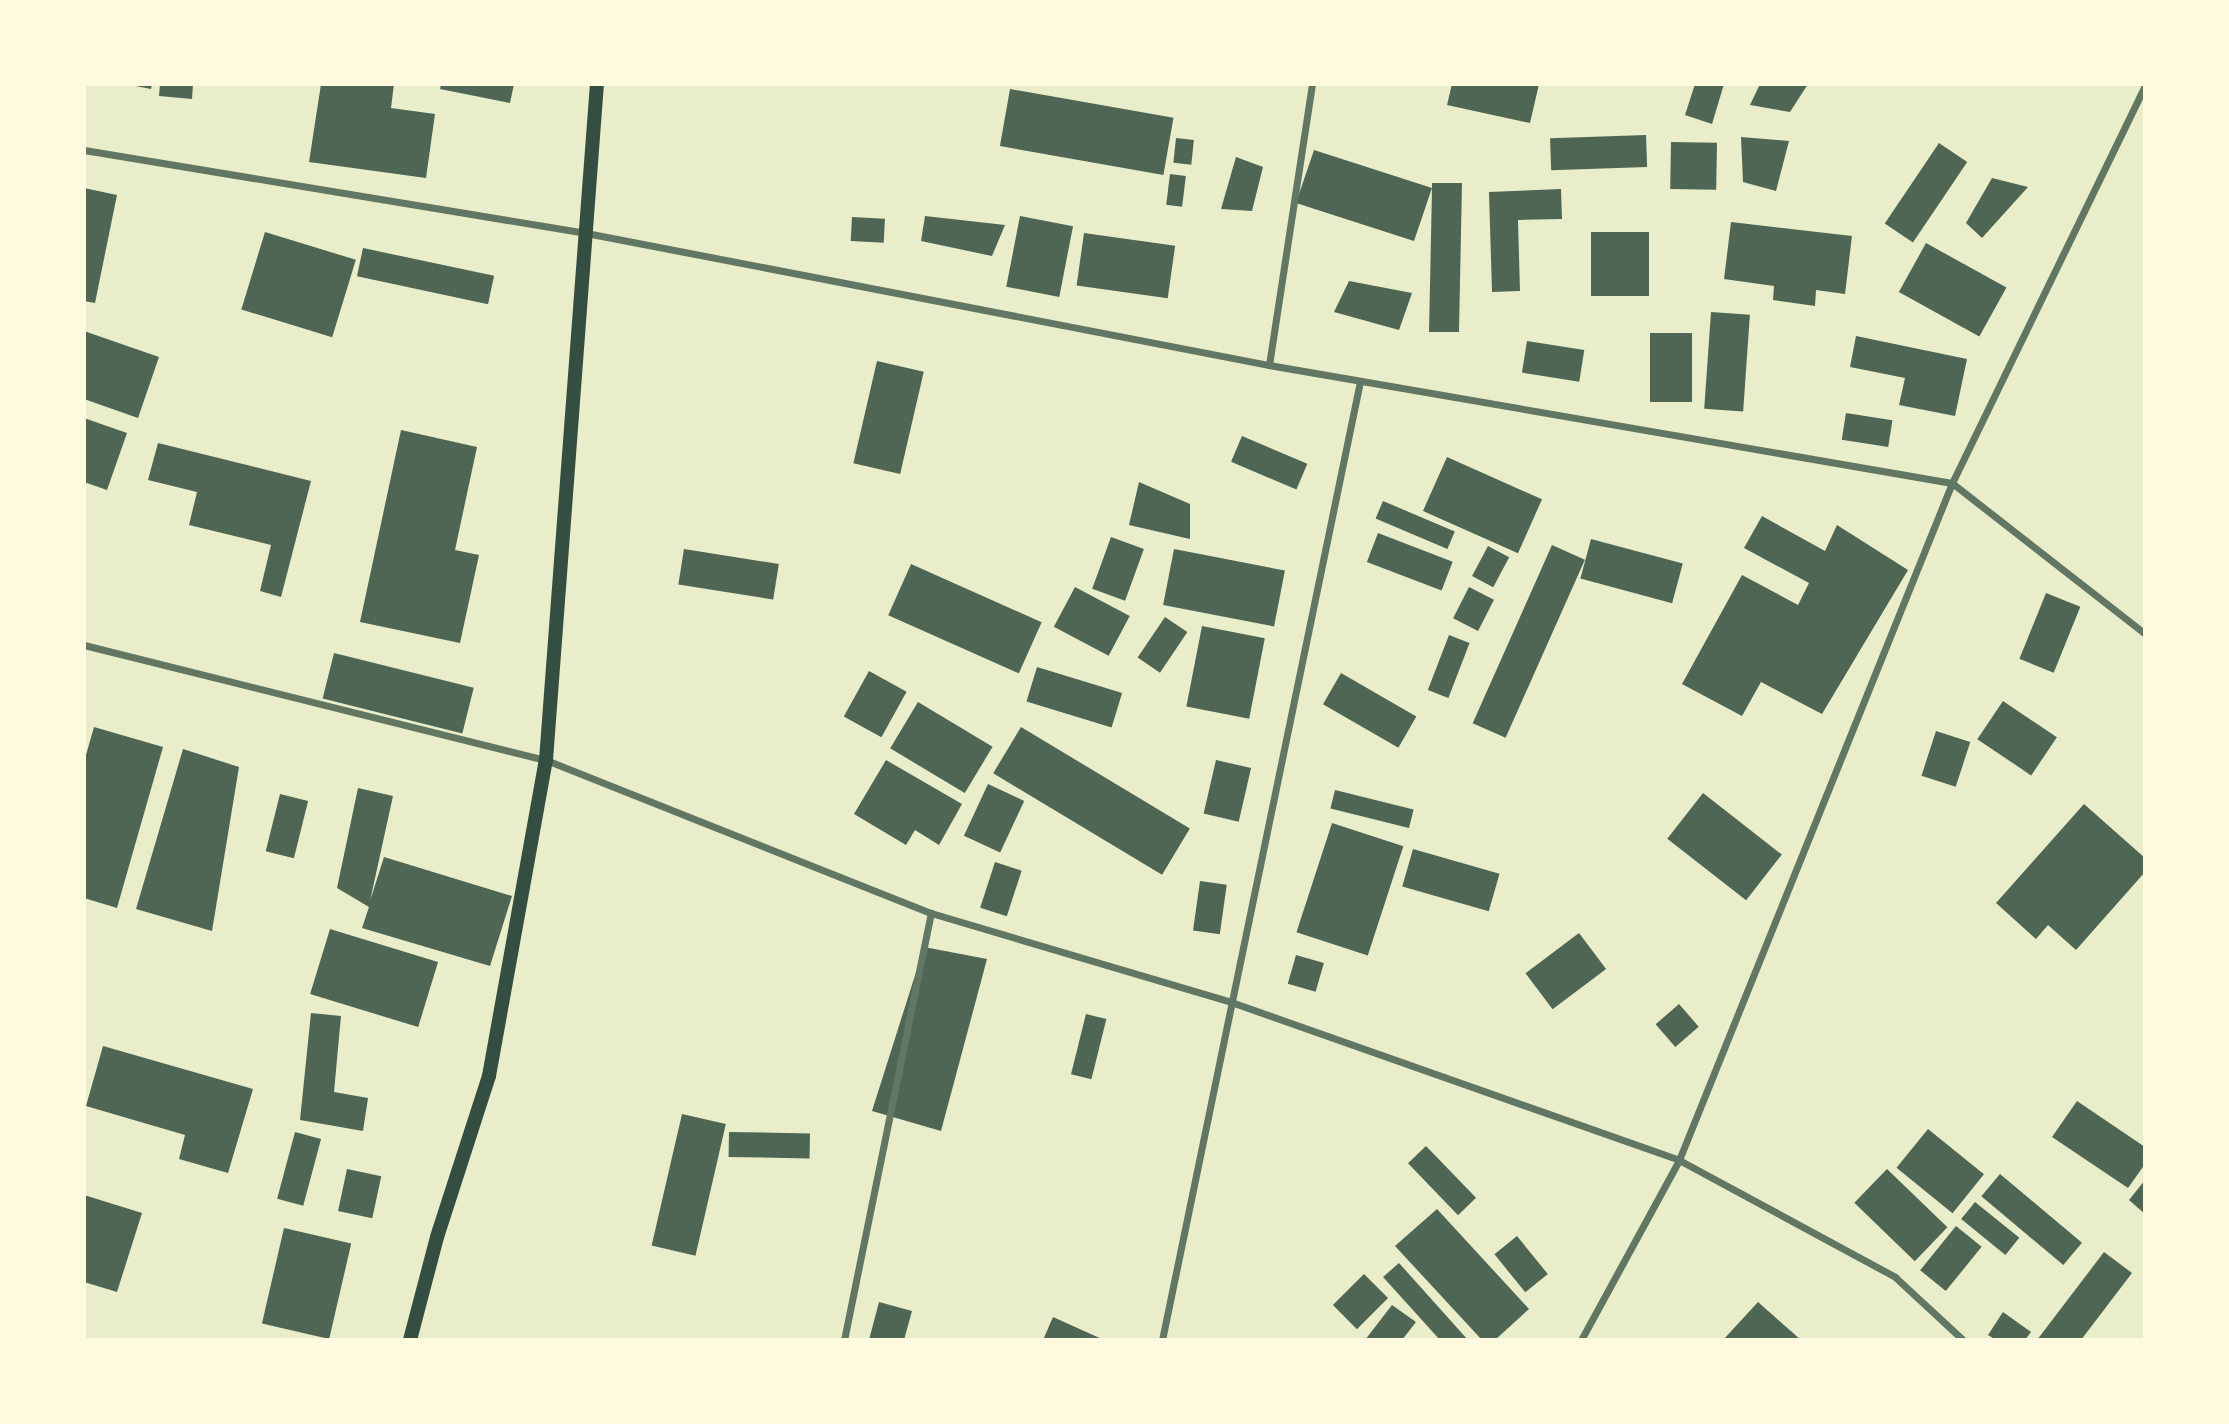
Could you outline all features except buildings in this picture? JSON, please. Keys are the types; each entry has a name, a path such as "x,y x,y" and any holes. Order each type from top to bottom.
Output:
{"main road":[{"path":"410,1340 437,1237 489,1076 546,760 597,84"}],"street":[{"path":"1269,365 1312,84"},
{"path":"1581,1340 1679,1160 1952,483 2145,85"},
{"path":"84,150 586,233 1269,365 1952,483 2145,634"},
{"path":"1162,1340 1360,381"},
{"path":"84,645 546,760 931,913 1231,1002 1679,1160 1895,1277 1963,1340"},
{"path":"844,1340 931,913"}]}
